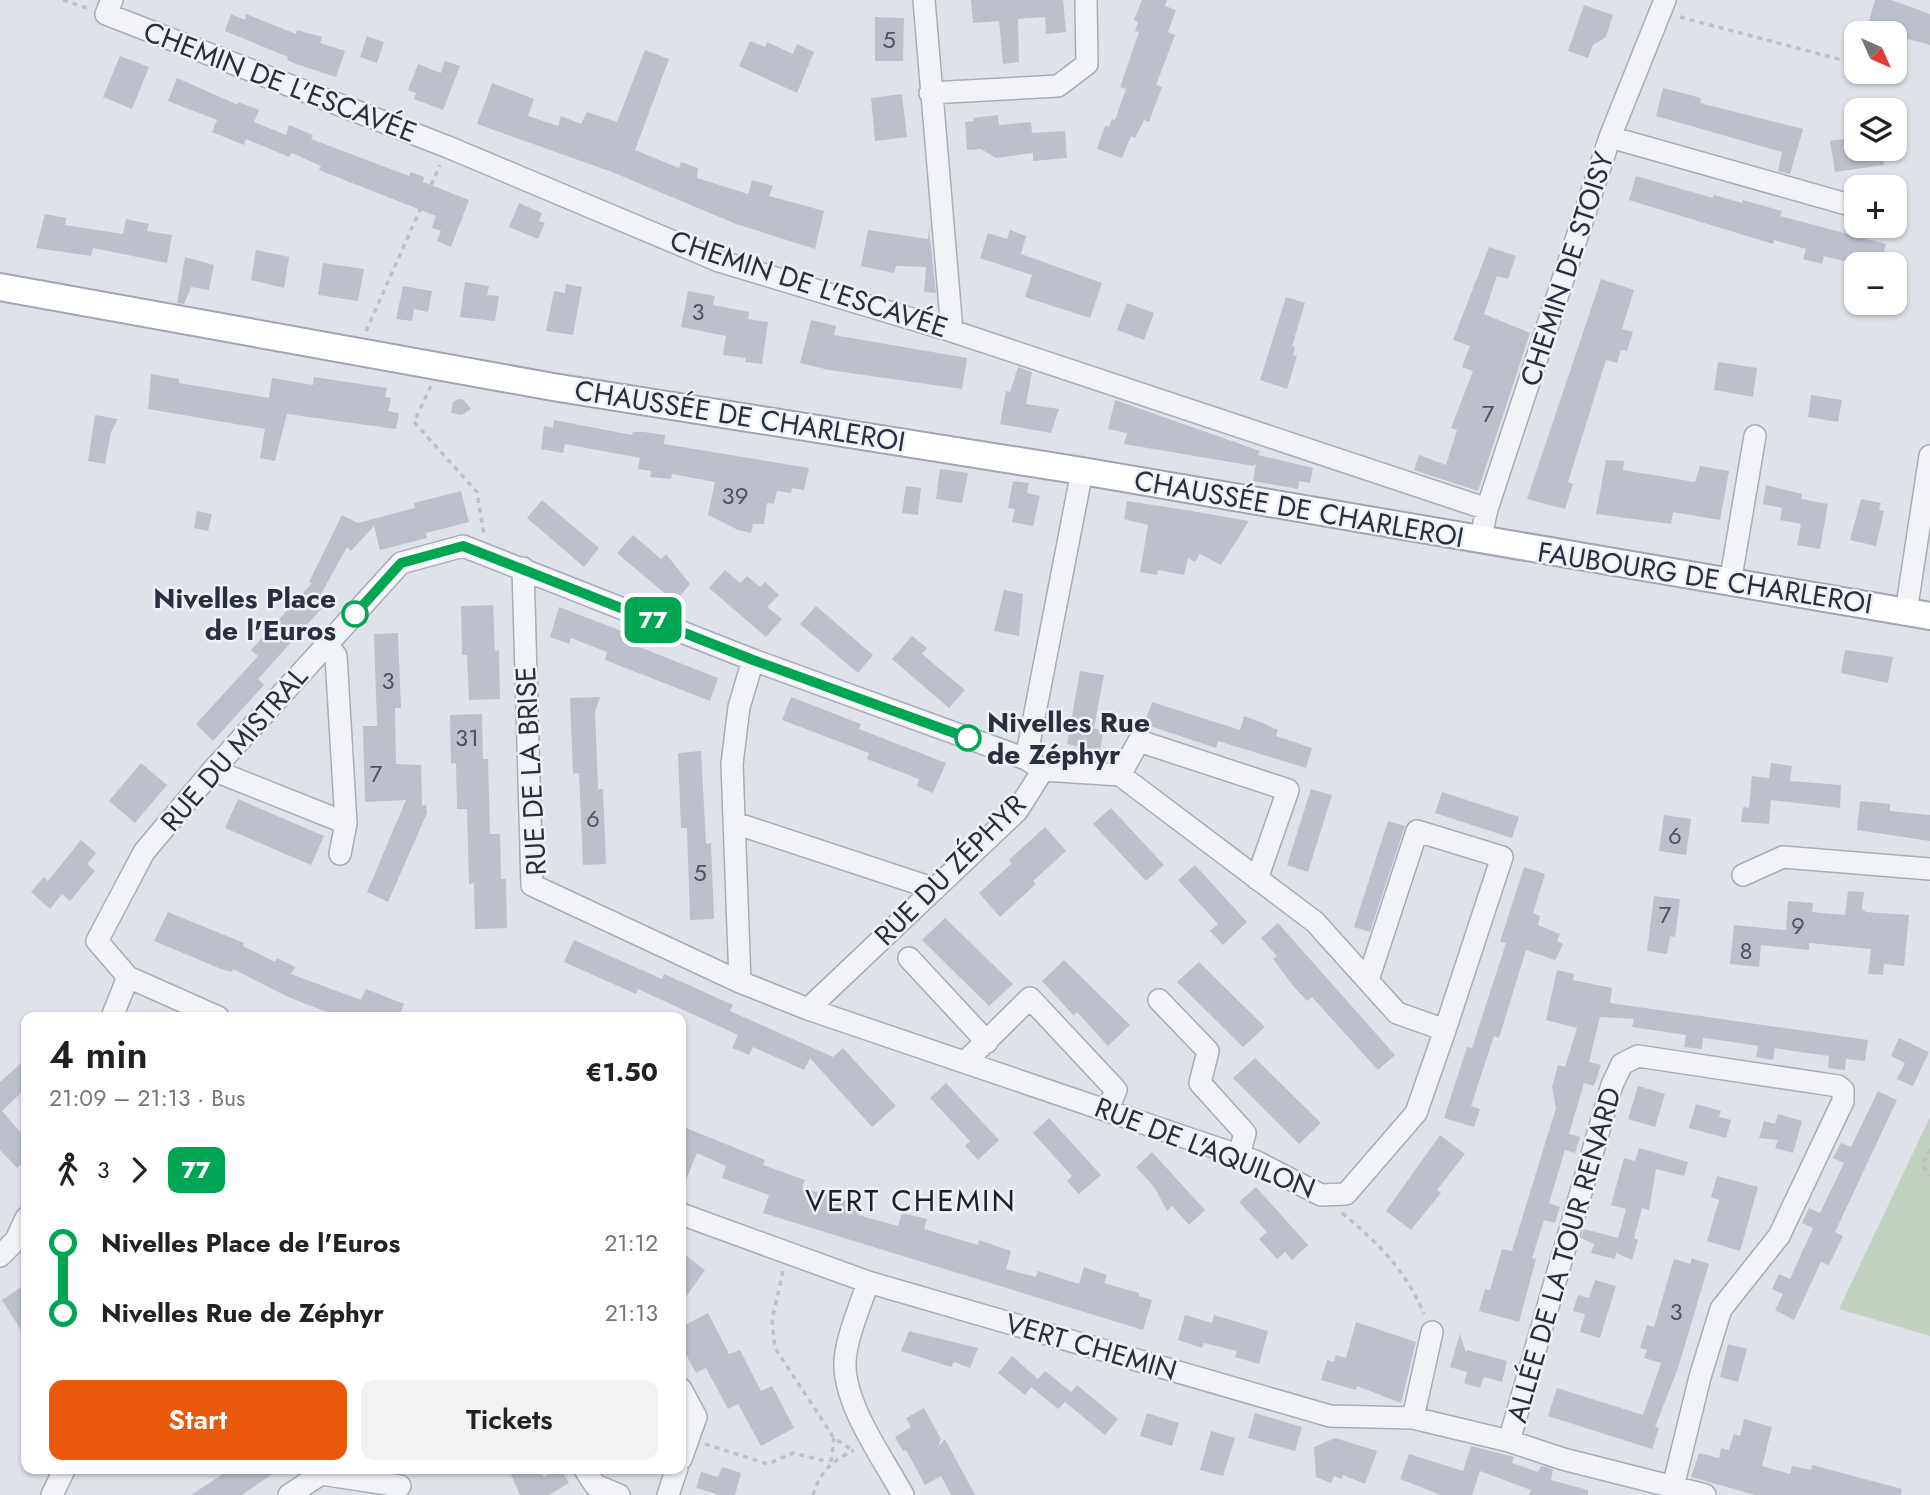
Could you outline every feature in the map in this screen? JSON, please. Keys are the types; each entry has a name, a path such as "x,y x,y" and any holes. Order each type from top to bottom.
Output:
{"main road":[{"name":"CHAUSSÉE DE CHARLEROI","path":"0,287 437,366 1082,471 1480,541"},
{"name":"FAUBOURG DE CHARLEROI","path":"1480,541 1918,614"}],"street":[{"path":"924,0 952,331"},
{"path":"930,93 1058,86 1087,64 1086,0"},
{"name":"CHEMIN DE STOISY","path":"1480,541 1488,509 1610,137 1663,6"},
{"name":"CHEMIN DE L'ESCAVÉE","path":"109,7 719,261 952,331 1488,509"},
{"path":"1610,137 1844,203"},
{"path":"1730,583 1755,436"},
{"path":"1918,614 1930,456"},
{"name":"RUE DU ZÉPHYR","path":"808,1009 1017,811 1034,765 1082,471"},
{"name":"RUE DU MISTRAL","path":"128,977 97,941 144,852 214,770 401,563 463,546 753,660 1034,765"},
{"name":"RUE DE LA BRISE","path":"523,568 532,885 740,982 808,1009"},
{"path":"327,644 336,656 346,823 340,854"},
{"path":"740,982 732,764 739,707 753,660"},
{"path":"1120,775 1139,741 1288,790 1258,879"},
{"path":"1034,765 1120,775 1315,922 1397,1013 1445,1030"},
{"path":"214,770 346,823"},
{"path":"735,823 935,889"},
{"name":"RUE DE L'AQUILON","path":"808,1009 1239,1155 1321,1195 1346,1194 1416,1113 1502,858 1417,831 1368,981"},
{"path":"1743,875 1783,857 1930,869"},
{"path":"909,958 987,1042"},
{"path":"114,1012 128,977 207,1012"},
{"path":"966,1061 1030,998 1115,1090 1108,1109"},
{"path":"1159,1000 1208,1051 1200,1083 1245,1133 1239,1155"},
{"name":"ALLÉE DE LA TOUR RENARD","path":"1509,1441 1612,1085 1622,1064 1638,1056 1838,1086 1843,1090 1843,1101 1779,1236 1721,1309 1700,1377 1672,1487"},
{"name":"VERT CHEMIN","path":"686,1216 868,1282 1330,1416 1413,1418 1509,1441 1644,1488 1672,1487 1705,1495"},
{"path":"0,1256 16,1240 21,1229"},
{"path":"868,1282 845,1362 846,1382 856,1409 903,1495"},
{"path":"1413,1418 1432,1332"},
{"path":"686,1398 696,1417 686,1444"},
{"path":"52,1495 62,1474"},
{"path":"289,1495 321,1474 402,1483"},
{"path":"588,1474 595,1485 619,1495"},
{"path":"668,1495 675,1474"}],"path":[{"name":"CHEMIN DE L'ESCAVÉE","path":"63,0 109,7"},
{"path":"1663,6 1844,60"},
{"path":"357,350 448,147"},
{"path":"437,366 414,422 477,492 487,554"},
{"path":"1930,1149 1922,1165 1930,1176"},
{"path":"1321,1195 1380,1245 1404,1274 1412,1284 1432,1332"},
{"path":"786,1253 772,1321 775,1348 834,1438 852,1450"},
{"path":"688,1438 768,1464 793,1453 830,1462"},
{"path":"830,1462 834,1438"},
{"path":"813,1495 821,1473 830,1462 873,1440"}],"green space":[{"path":"1930,1117 1930,1336 1839,1309"}],"building":[{"path":"971,0 1063,0 1066,32 1046,34 1045,17 1018,19 1019,62 1003,64 999,21 973,23"},
{"path":"1142,0 1167,0 1165,6 1176,10 1168,32 1175,35 1156,85 1162,87 1149,122 1144,120 1135,138 1131,136 1122,158 1097,149 1105,126 1109,127 1112,119 1115,120 1126,89 1120,87 1139,32 1135,31 1138,22 1134,20"},
{"path":"1875,0 1891,0 1930,14 1930,45 1908,39 1908,21 1869,21"},
{"path":"1584,5 1613,15 1606,37 1593,45 1588,58 1568,51"},
{"path":"231,14 245,20 246,14 296,34 297,30 322,37 320,43 345,51 336,77 296,64 287,60 288,57 225,31"},
{"path":"875,17 904,18 903,61 875,61"},
{"path":"367,36 384,42 377,63 360,57"},
{"path":"750,41 765,47 767,42 793,54 797,44 814,52 797,93 739,66"},
{"path":"645,50 669,59 635,150 679,168 681,162 698,168 697,178 748,194 752,180 773,186 769,196 824,211 815,249 736,224 612,172 477,124 492,83 534,99 528,116 558,126 561,116 581,124 587,112 617,122"},
{"path":"120,56 149,67 132,109 103,97"},
{"path":"445,61 460,66 443,110 414,99 416,93 408,90 418,64 441,73"},
{"path":"177,78 238,105 238,102 259,110 254,122 286,135 289,125 313,135 311,139 409,176 411,172 424,177 423,182 469,200 451,247 437,241 441,231 432,228 436,216 319,170 321,166 292,153 289,157 246,139 244,145 212,132 217,120 168,101"},
{"path":"1663,88 1701,98 1700,103 1803,129 1790,174 1778,171 1782,152 1656,116"},
{"path":"902,94 907,137 875,141 871,98"},
{"path":"998,115 999,125 1031,122 1032,133 1065,131 1067,158 1033,161 1033,153 996,158 981,149 967,150 965,122 974,121 973,118"},
{"path":"1844,139 1844,161 1884,161 1884,165 1835,172 1830,141"},
{"path":"1636,176 1713,198 1714,195 1742,203 1743,200 1782,211 1780,216 1844,233 1844,238 1863,238 1886,244 1884,252 1844,252 1844,261 1824,256 1822,264 1803,259 1806,249 1774,240 1773,244 1629,200"},
{"path":"519,203 542,213 539,221 545,223 538,239 509,227"},
{"path":"45,214 66,218 65,225 123,234 126,219 149,224 147,231 172,235 167,263 93,248 91,256 36,248"},
{"path":"929,228 936,293 924,292 926,267 896,266 894,273 861,266 868,230 928,239"},
{"path":"1010,230 1026,236 1021,254 1102,283 1090,318 1025,297 1032,275 980,258 988,233 1007,239"},
{"path":"1489,247 1516,256 1508,279 1497,276 1484,314 1530,333 1478,491 1414,470 1419,455 1446,465 1457,430 1451,428 1473,371 1462,367 1470,346 1453,340"},
{"path":"256,250 289,257 284,288 251,280"},
{"path":"185,257 214,265 209,290 191,287 184,304 177,303"},
{"path":"323,263 364,269 358,301 318,295"},
{"path":"1601,279 1634,290 1622,329 1633,332 1627,351 1621,350 1617,363 1606,360 1568,482 1573,484 1565,509 1527,499"},
{"path":"465,282 489,286 487,295 499,296 495,321 460,317"},
{"path":"566,284 582,287 573,335 546,331 554,291 565,293"},
{"path":"403,286 432,291 428,312 414,309 412,321 396,319"},
{"path":"688,291 715,296 713,305 749,312 748,319 768,322 762,364 745,362 746,358 723,355 726,336 681,327"},
{"path":"1286,297 1305,303 1292,346 1295,347 1293,355 1297,356 1287,389 1260,380"},
{"path":"1127,303 1154,313 1144,340 1117,330"},
{"path":"811,320 836,326 834,335 967,358 962,389 829,370 800,363"},
{"path":"1718,362 1757,368 1753,397 1714,390"},
{"path":"1018,367 1032,372 1026,404 1059,409 1051,433 1000,424 1006,391 1010,392"},
{"path":"151,374 179,379 179,383 269,398 272,378 313,385 314,377 387,388 385,397 391,398 388,411 399,413 396,429 287,414 275,461 260,458 265,429 148,409"},
{"path":"1811,395 1842,400 1838,422 1808,417"},
{"path":"464,400 471,409 462,415 451,413 453,402"},
{"path":"1115,400 1260,451 1258,455 1313,468 1310,483 1299,481 1298,489 1253,481 1256,463 1254,466 1124,444 1127,433 1108,429"},
{"path":"95,415 118,419 111,432 105,464 88,461"},
{"path":"554,420 632,435 633,432 644,432 665,435 664,444 809,468 804,490 792,488 791,493 777,491 774,504 767,503 764,524 753,524 751,533 738,530 708,515 715,482 672,474 671,479 650,477 651,471 638,469 640,458 565,444 563,453 541,449 544,426 553,428"},
{"path":"1606,460 1624,461 1623,470 1695,482 1700,466 1729,471 1720,520 1673,512 1671,524 1596,514"},
{"path":"940,469 968,473 962,503 936,499"},
{"path":"1013,481 1029,483 1027,493 1040,496 1033,526 1012,522 1015,509 1008,508"},
{"path":"1766,485 1802,494 1801,499 1828,504 1820,549 1797,545 1801,524 1780,520 1782,508 1763,504"},
{"path":"906,486 921,488 918,515 902,513"},
{"path":"461,491 469,522 426,533 427,538 380,550 374,526 351,551 347,547 316,603 322,608 258,679 264,685 213,741 196,724 258,656 251,650 312,583 309,582 342,515 358,523 415,508 414,503"},
{"path":"1861,499 1881,503 1879,510 1884,511 1876,546 1850,540"},
{"path":"542,500 599,548 584,567 527,518"},
{"path":"1127,501 1249,521 1221,565 1200,554 1195,562 1188,558 1184,575 1158,570 1157,575 1140,572 1148,525 1124,519"},
{"path":"197,511 212,514 208,531 194,528"},
{"path":"633,535 661,559 666,554 690,584 675,602 617,553"},
{"path":"725,570 740,583 747,576 760,587 765,582 779,595 767,607 782,619 766,637 709,588"},
{"path":"1004,590 1023,594 1019,636 994,631"},
{"path":"493,605 495,651 499,650 500,699 469,700 467,655 462,655 461,606"},
{"path":"816,606 873,655 858,673 800,624"},
{"path":"559,607 632,635 629,643 718,678 710,701 605,660 607,652 571,638 569,644 550,637"},
{"path":"398,633 401,708 395,708 396,764 421,765 422,805 426,805 427,813 388,902 367,892 406,800 365,802 363,726 377,726 374,634"},
{"path":"912,636 927,648 922,654 965,690 949,708 892,659"},
{"path":"1845,650 1893,657 1888,683 1841,673"},
{"path":"1080,671 1104,675 1094,728 1103,732 1100,751 1067,744"},
{"path":"600,697 595,712 598,789 603,789 606,864 583,865 579,773 573,774 570,698"},
{"path":"791,697 861,724 859,729 946,763 933,793 917,786 919,779 867,759 869,753 782,720"},
{"path":"1152,702 1240,730 1244,716 1263,723 1278,730 1276,736 1312,748 1306,768 1218,741 1216,748 1144,724"},
{"path":"482,714 483,759 488,759 490,834 500,834 501,879 506,879 507,928 475,929 474,883 469,884 467,809 457,809 456,763 451,764 450,715"},
{"path":"701,751 706,844 711,843 714,919 690,920 687,828 681,828 678,753"},
{"path":"141,763 167,785 135,823 109,801"},
{"path":"1771,763 1792,766 1790,781 1841,785 1840,808 1771,800 1769,824 1741,822 1743,807 1749,808 1752,776 1769,778"},
{"path":"1311,789 1332,795 1308,872 1287,865"},
{"path":"1442,792 1519,817 1512,838 1435,813"},
{"path":"238,799 324,836 311,865 225,828"},
{"path":"1860,801 1890,804 1890,811 1930,815 1930,841 1857,830"},
{"path":"1111,808 1164,865 1146,881 1093,824"},
{"path":"1664,815 1691,819 1686,855 1659,851"},
{"path":"1388,821 1405,826 1370,932 1354,927"},
{"path":"1045,827 1066,851 1033,881 1036,884 1000,917 979,893 1012,863 1009,860"},
{"path":"81,840 96,853 87,864 95,871 70,901 62,894 50,909 31,892 44,877 48,881"},
{"path":"1195,865 1247,922 1223,945 1210,931 1218,924 1178,880"},
{"path":"1524,867 1545,874 1533,913 1540,916 1538,925 1560,934 1557,941 1563,944 1555,960 1526,950 1499,1038 1494,1036 1471,1106 1480,1109 1474,1127 1444,1118 1467,1047 1472,1048 1506,943 1500,942"},
{"path":"1848,891 1864,892 1862,909 1866,912 1909,915 1904,966 1884,964 1883,975 1868,974 1871,949 1809,943 1809,950 1761,945 1759,967 1730,964 1734,925 1786,930 1788,901 1813,903 1812,912 1845,915"},
{"path":"1654,896 1680,899 1675,937 1670,936 1667,954 1647,951"},
{"path":"168,912 244,943 243,946 275,962 277,958 295,967 291,974 361,1000 366,989 404,1004 401,1012 327,1012 288,997 233,969 232,972 221,969 154,941"},
{"path":"945,918 1013,984 989,1006 922,940"},
{"path":"1278,923 1395,1055 1378,1070 1312,997 1307,1001 1273,959 1277,956 1261,938"},
{"path":"574,940 662,979 664,974 733,1005 730,1011 833,1057 843,1048 896,1106 872,1127 810,1058 804,1070 753,1047 749,1055 732,1048 738,1035 638,989 636,994 564,962"},
{"path":"1064,960 1130,1025 1108,1046 1077,1012 1074,1016 1042,981"},
{"path":"1199,962 1265,1027 1243,1047 1177,982"},
{"path":"1557,970 1574,974 1573,980 1612,988 1610,1003 1868,1040 1865,1061 1846,1059 1845,1070 1828,1068 1829,1056 1775,1048 1773,1060 1756,1057 1758,1046 1726,1041 1703,1038 1702,1049 1684,1047 1686,1035 1632,1027 1634,1019 1600,1017 1589,1062 1601,1065 1594,1086 1584,1083 1569,1134 1580,1137 1575,1153 1565,1150 1549,1203 1560,1207 1555,1223 1544,1220 1532,1258 1536,1259 1519,1322 1479,1311 1485,1289 1490,1290 1502,1249 1512,1251 1556,1108 1552,1087 1558,1065 1565,1067 1577,1028 1546,1020"},
{"path":"1899,1038 1929,1052 1913,1086 1897,1079 1905,1063 1891,1056"},
{"path":"1255,1058 1321,1123 1299,1144 1233,1078"},
{"path":"21,1063 21,1093 2,1111 21,1133 21,1164 17,1168 0,1150 0,1082"},
{"path":"946,1083 999,1140 978,1160 965,1146 970,1141 930,1098"},
{"path":"1638,1086 1665,1094 1655,1127 1628,1119"},
{"path":"1878,1091 1897,1100 1835,1232 1843,1236 1829,1265 1821,1262 1794,1320 1775,1310 1783,1294 1772,1289 1779,1274 1790,1279 1813,1228 1802,1223 1809,1208 1820,1213 1844,1163 1833,1158 1841,1143 1851,1147"},
{"path":"1696,1104 1721,1111 1719,1117 1731,1120 1726,1138 1689,1128"},
{"path":"1778,1114 1802,1121 1793,1153 1775,1148 1778,1140 1759,1138 1764,1121 1775,1124"},
{"path":"1049,1118 1101,1175 1079,1194 1067,1181 1072,1176 1033,1133"},
{"path":"686,1128 765,1160 763,1165 805,1180 802,1188 861,1205 858,1215 898,1226 902,1213 927,1219 924,1229 978,1245 979,1240 1011,1251 1006,1269 1036,1277 1038,1271 1079,1284 1084,1267 1107,1275 1104,1283 1139,1293 1139,1296 1152,1300 1143,1330 763,1213 769,1195 722,1178 726,1166 697,1153 686,1180"},
{"path":"1440,1135 1465,1154 1437,1190 1441,1193 1411,1230 1386,1211"},
{"path":"1639,1148 1688,1162 1684,1176 1656,1169 1649,1210 1642,1208 1634,1238 1638,1240 1632,1260 1616,1253 1615,1259 1591,1253 1594,1244 1581,1238 1584,1229 1618,1238 1626,1209 1611,1205 1624,1158 1635,1161"},
{"path":"1152,1152 1205,1210 1189,1225 1172,1206 1167,1211 1155,1188 1136,1167"},
{"path":"1717,1176 1758,1187 1740,1251 1707,1241 1719,1200 1711,1197"},
{"path":"1256,1187 1308,1245 1292,1260 1285,1252 1277,1259 1259,1239 1267,1232 1239,1202"},
{"path":"686,1256 705,1270 686,1297"},
{"path":"1692,1258 1709,1264 1678,1368 1655,1427 1659,1428 1652,1449 1548,1416 1557,1388 1643,1415 1661,1363 1644,1358 1647,1350 1640,1348 1647,1325 1654,1327 1674,1259 1690,1264"},
{"path":"1595,1280 1616,1286 1600,1338 1580,1332 1585,1314 1573,1311 1578,1295 1589,1298"},
{"path":"21,1287 21,1330 2,1300"},
{"path":"708,1313 729,1354 740,1350 761,1391 772,1386 794,1428 761,1446 738,1404 728,1409 706,1368 696,1373 686,1354 686,1324"},
{"path":"1185,1315 1212,1323 1214,1315 1268,1331 1259,1364 1235,1357 1237,1351 1204,1343 1202,1348 1178,1340"},
{"path":"1356,1322 1416,1342 1401,1403 1357,1386 1356,1390 1321,1380 1327,1360 1334,1362 1336,1355 1346,1358"},
{"path":"909,1331 978,1348 970,1368 954,1362 951,1367 901,1351"},
{"path":"1460,1334 1466,1353 1467,1350 1507,1361 1502,1382 1484,1377 1480,1388 1464,1383 1467,1372 1450,1367"},
{"path":"1728,1344 1747,1349 1738,1382 1720,1377"},
{"path":"1012,1356 1038,1379 1045,1371 1071,1392 1077,1385 1118,1419 1105,1435 1065,1402 1058,1409 1031,1387 1025,1395 998,1373"},
{"path":"924,1408 941,1439 938,1447 945,1439 975,1495 951,1495 941,1476 925,1485 906,1450 903,1451 895,1437 911,1427 906,1418"},
{"path":"1147,1413 1179,1423 1172,1446 1140,1436"},
{"path":"1255,1413 1302,1427 1295,1451 1248,1438"},
{"path":"1744,1419 1772,1427 1762,1466 1790,1474 1792,1466 1811,1470 1812,1465 1902,1489 1901,1495 1755,1495 1691,1477 1699,1453 1719,1458 1721,1448 1729,1450 1734,1434 1740,1436"},
{"path":"1211,1431 1235,1438 1223,1476 1200,1470"},
{"path":"1335,1438 1377,1451 1365,1484 1343,1475 1341,1479 1334,1476 1331,1483 1316,1477 1314,1447"},
{"path":"1471,1446 1514,1457 1512,1463 1538,1472 1541,1466 1547,1467 1553,1470 1551,1480 1588,1490 1588,1495 1529,1495 1531,1490 1480,1471 1472,1495 1441,1495 1400,1479 1409,1454 1463,1471"},
{"path":"722,1467 741,1473 735,1495 720,1495 696,1488 701,1472 718,1477"},
{"path":"223,1474 272,1474 242,1495 191,1495"},
{"path":"511,1474 542,1474 544,1477 549,1474 564,1474 569,1483 549,1495 520,1495"}],"bus line":[{"name":"77","path":"355,614 401,563 463,546 753,660 968,738"}],"place":[{"name":"Nivelles Place de l'Euros","path":"355,614"},
{"name":"Nivelles Rue de Zéphyr","path":"968,738"}],"district":[{"name":"VERT CHEMIN","path":"911,1200"}]}
